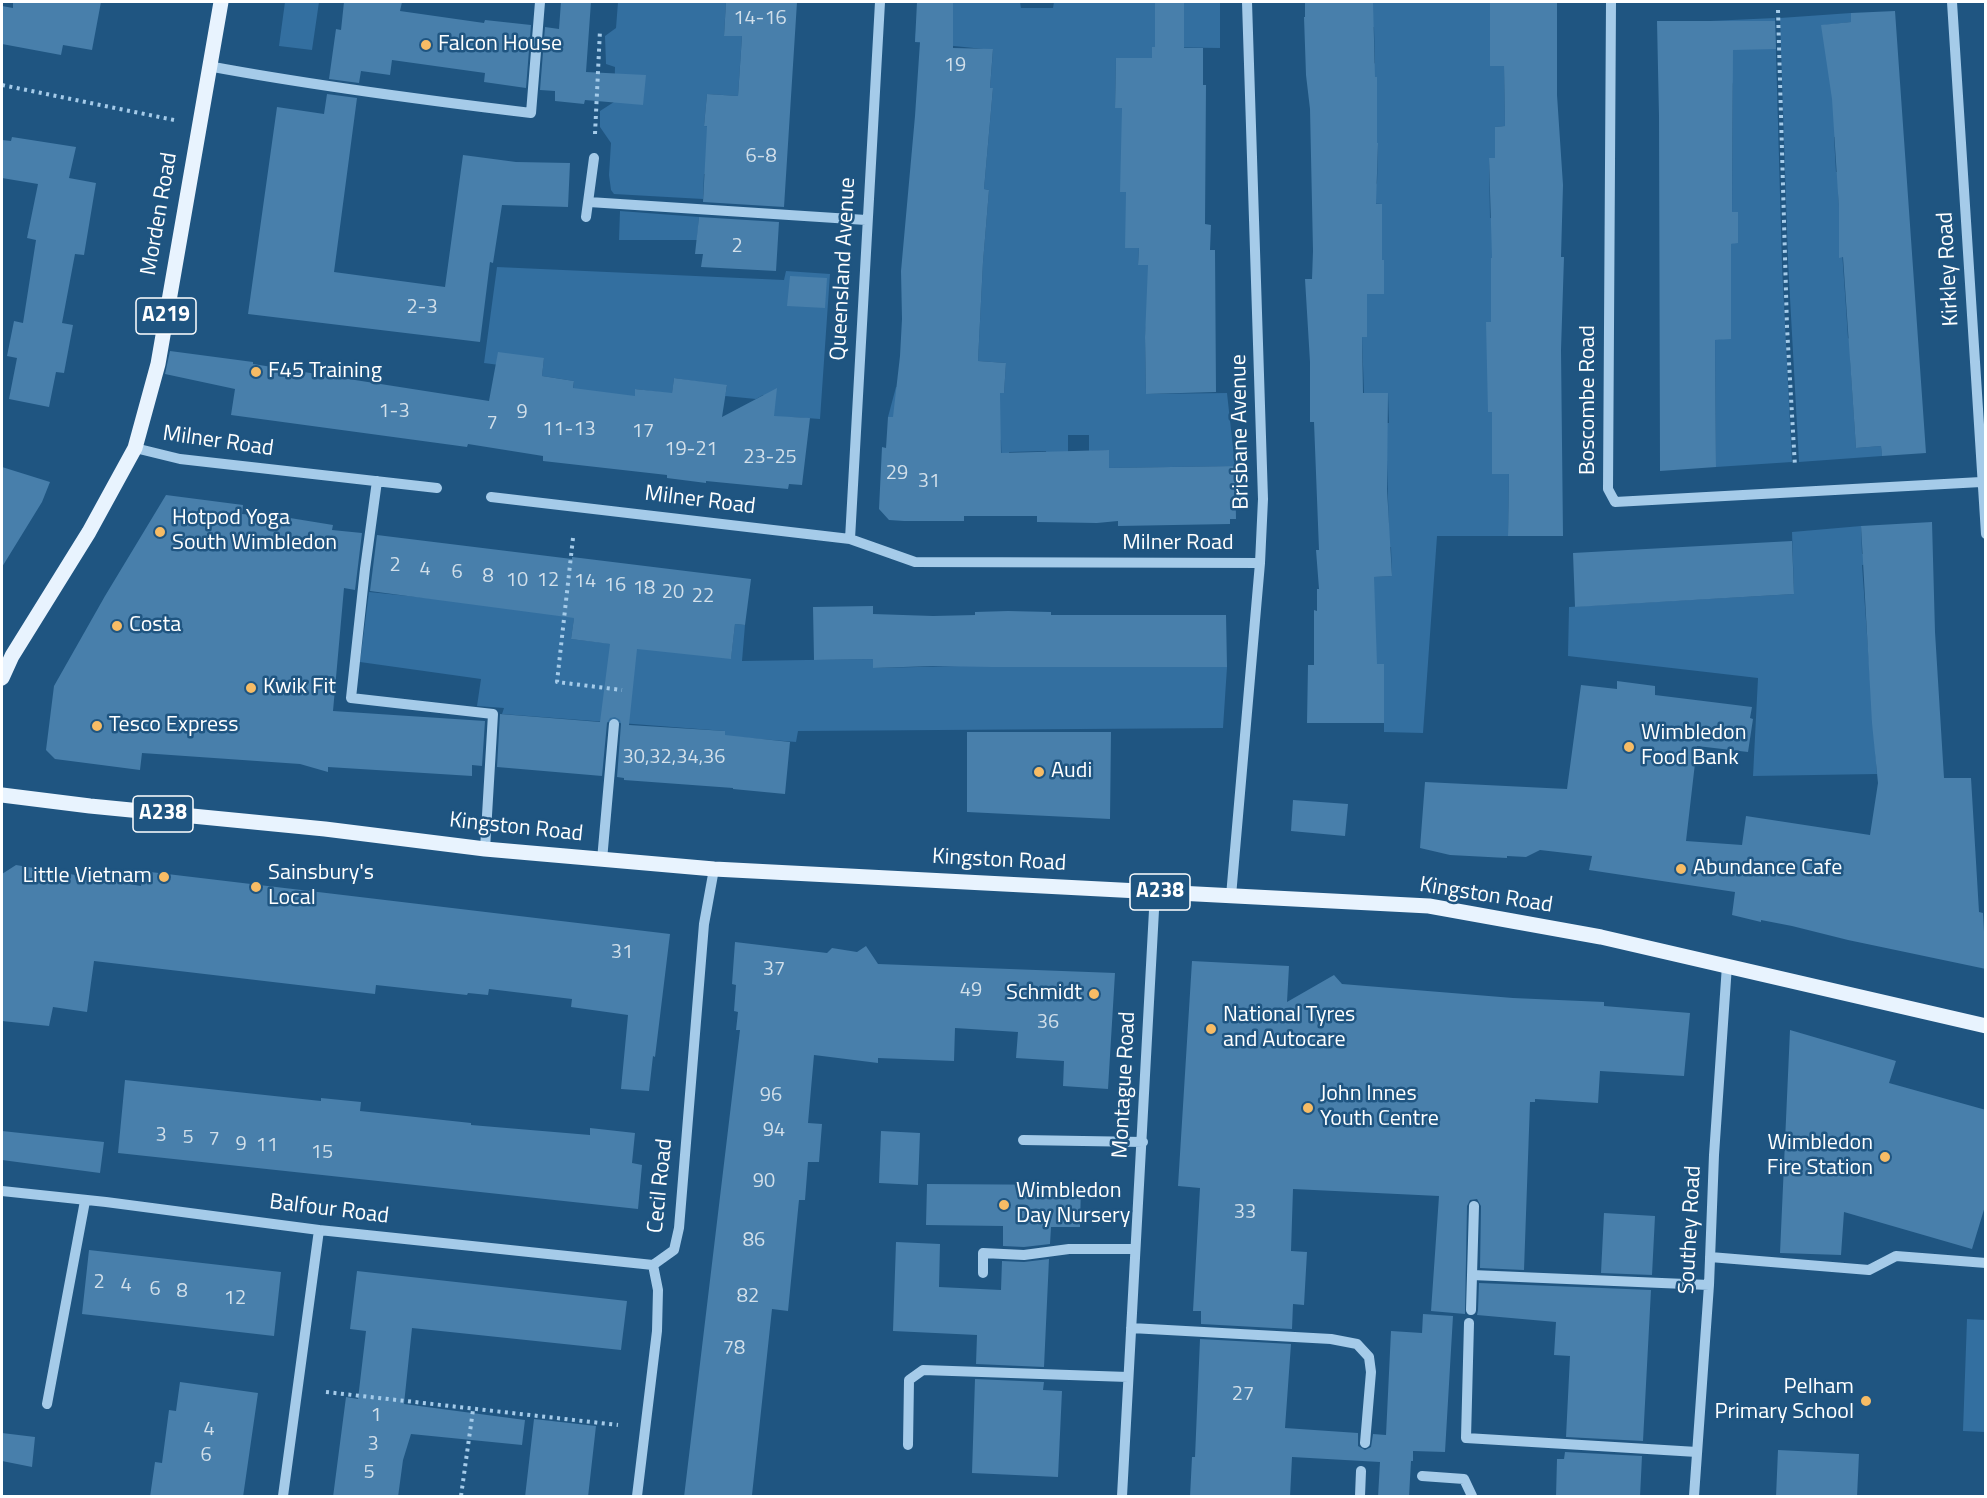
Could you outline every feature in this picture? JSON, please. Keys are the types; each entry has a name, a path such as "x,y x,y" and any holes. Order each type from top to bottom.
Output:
{"main road":[{"name":"Morden Road","path":"2,678 7,660 89,532 135,448 158,364 219,4"},
{"name":"Kingston Road","path":"2,795 484,849 714,869 1429,906 1601,937 1986,1026"}],"street":[{"path":"208,66 403,97 531,113 540,2"},
{"name":"Queensland Avenue","path":"850,538 880,2"},
{"name":"Brisbane Avenue","path":"1231,896 1260,563 1263,499 1247,2"},
{"name":"Boscombe Road","path":"1611,2 1608,489 1615,502 1981,482"},
{"name":"Kirkley Road","path":"1952,2 1986,534"},
{"path":"586,217 590,202 594,158"},
{"path":"590,202 866,220"},
{"name":"Milner Road","path":"135,448 180,459 437,488"},
{"path":"377,481 351,698 493,714 484,849"},
{"name":"Milner Road","path":"491,497 850,538 915,562 1260,563"},
{"path":"602,860 614,724"},
{"name":"Cecil Road","path":"637,1497 657,1331 658,1290 653,1265 674,1250 679,1228 704,924 714,869"},
{"name":"Montague Road","path":"1122,1497 1155,892"},
{"name":"Southey Road","path":"1694,1497 1709,1286 1714,1155 1727,965"},
{"path":"1023,1140 1143,1142"},
{"name":"Balfour Road","path":"2,1191 319,1230 653,1265"},
{"path":"47,1404 85,1201"},
{"path":"1471,1310 1474,1206"},
{"path":"284,1497 319,1230"},
{"path":"983,1273 982,1253 1024,1255 1069,1250 1136,1249"},
{"path":"1710,1257 1869,1270 1896,1256 1986,1263"},
{"path":"1472,1275 1709,1286"},
{"path":"1469,1323 1466,1438 1697,1452"},
{"path":"1131,1328 1331,1339 1357,1344 1369,1357 1371,1372 1365,1443"},
{"path":"908,1445 909,1380 923,1370 1128,1377"},
{"path":"1360,1497 1361,1471"},
{"path":"1422,1476 1464,1479 1472,1497"}],"path":[{"path":"1778,10 1787,327 1796,471"},
{"path":"594,158 600,30"},
{"path":"2,85 198,124"},
{"path":"573,538 557,682 622,690"},
{"path":"326,1392 618,1425"},
{"path":"461,1497 473,1410"}],"shaded area":[{"path":"285,2 319,2 312,50 279,46"},
{"path":"618,2 726,2 724,35 742,36 738,96 707,94 704,126 739,128 734,174 704,174 703,199 614,194 611,190 609,175 611,143 600,127 600,111 614,102 615,67 606,64 605,36 616,28"},
{"path":"953,2 1020,2 1021,8 1053,8 1054,2 1155,2 1155,12 1184,12 1184,2 1220,2 1220,48 1152,47 1152,58 1116,58 1115,108 1151,108 1140,192 1125,248 1139,248 1138,265 1158,265 1148,303 1145,336 1146,394 1227,393 1235,466 1109,468 1109,450 1089,451 1089,435 1068,435 1068,470 1047,472 1046,451 1009,452 1009,471 1002,472 1001,440 974,441 917,419 888,417 896,387 1004,393 1006,363 978,361 989,190 984,189 993,88 990,88 993,50 915,42 917,20"},
{"path":"1373,2 1490,2 1490,65 1504,66 1505,126 1495,127 1495,158 1489,158 1490,218 1507,218 1507,258 1491,258 1488,412 1492,412 1492,474 1509,474 1508,536 1437,536 1423,733 1384,732 1384,665 1369,664 1373,577 1392,576 1391,547 1378,547 1389,536 1387,461 1379,423 1389,423 1388,393 1364,393 1362,337 1367,337 1367,294 1384,294 1384,260 1365,260 1382,238 1382,204 1362,203 1377,183 1378,144 1360,144 1377,107 1377,77 1358,78 1375,63 1374,27 1358,27"},
{"path":"1851,13 1851,22 1825,25 1835,116 1859,135 1834,137 1836,172 1861,171 1862,191 1838,193 1848,338 1875,356 1850,358 1856,448 1881,446 1882,456 1799,462 1788,261 1780,18"},
{"path":"1775,18 1782,265 1792,462 1716,467 1715,340 1731,338 1730,244 1738,242 1738,212 1732,212 1733,84 1710,54 1710,21"},
{"path":"620,211 699,217 697,240 619,240"},
{"path":"497,267 784,280 786,271 830,274 820,419 792,417 790,432 772,430 769,397 763,395 756,399 725,396 727,386 674,378 672,394 636,389 635,396 571,405 574,381 542,376 544,358 515,367 484,363"},
{"path":"1861,526 1862,554 1886,553 1886,563 1862,565 1877,774 1753,776 1758,678 1568,656 1569,607 1794,594 1792,532"},
{"path":"369,592 438,599 576,605 571,639 731,658 735,624 745,625 742,661 873,659 874,668 1227,667 1223,728 798,731 796,742 724,736 725,731 502,714 504,708 477,706 481,679 360,662"},
{"path":"1967,1319 1985,1320 1985,1432 1963,1431"}],"building":[{"path":"13,2 101,2 92,50 63,45 61,55 2,44 2,6 13,8"},
{"name":"Falcon House","path":"344,2 402,2 400,11 484,23 485,20 531,25 526,88 484,82 485,73 392,60 390,75 361,71 359,83 329,79 336,29 341,30"},
{"path":"561,2 591,2 586,72 646,75 643,105 585,100 584,104 555,101 555,91 540,90 545,27 559,29"},
{"path":"726,2 797,2 784,207 703,202 707,126 704,126 707,94 738,96 742,36 724,36"},
{"path":"917,2 953,2 953,48 993,49 990,88 993,88 984,189 989,190 978,361 1006,363 1004,393 1000,393 1001,453 1109,450 1109,468 1235,466 1236,519 1230,519 1230,524 1118,526 1118,521 1037,522 1037,516 964,516 964,521 904,521 889,520 879,509 882,447 886,448 888,417 893,417 900,356 901,271 920,42 915,42"},
{"path":"1155,2 1184,2 1184,48 1203,48 1203,85 1206,85 1205,224 1211,225 1210,250 1215,250 1216,392 1146,394 1145,337 1148,265 1138,265 1139,248 1125,248 1126,192 1120,192 1122,108 1115,108 1116,58 1152,58 1152,47 1155,47"},
{"path":"1305,2 1373,2 1378,143 1376,204 1382,204 1384,294 1367,294 1367,337 1362,337 1363,393 1388,393 1387,489 1392,576 1374,577 1377,664 1384,664 1384,723 1307,723 1308,665 1314,665 1314,610 1317,611 1317,589 1319,589 1316,550 1319,550 1314,422 1310,422 1310,362 1305,279 1312,279 1313,251"},
{"path":"1490,2 1557,2 1557,95 1563,185 1561,257 1564,257 1561,350 1563,536 1508,536 1509,474 1492,474 1492,412 1488,412 1486,322 1491,322 1489,158 1495,158 1495,127 1505,126 1504,66 1490,66"},
{"path":"1895,11 1926,453 1882,456 1881,446 1856,448 1843,257 1839,258 1839,209 1832,99 1821,25 1851,22 1851,13"},
{"path":"1657,21 1775,21 1776,49 1733,50 1732,212 1738,212 1738,243 1731,244 1731,339 1715,340 1716,467 1660,471 1659,116"},
{"path":"327,94 357,98 334,272 445,287 463,155 516,162 570,163 568,207 502,205 493,263 490,262 480,342 248,314 277,107 324,114"},
{"path":"12,137 76,147 69,178 96,183 84,255 75,254 62,323 73,325 64,373 56,372 49,407 9,399 17,358 7,356 14,321 23,323 36,240 27,238 38,184 2,178 2,140 11,141"},
{"path":"699,217 779,222 776,271 701,267 703,254 695,254"},
{"path":"790,276 827,278 825,308 787,306"},
{"path":"170,351 253,362 253,364 489,401 498,352 544,358 542,376 574,381 573,388 635,396 635,389 672,393 674,378 727,385 722,417 777,388 774,416 810,418 802,485 789,484 788,489 706,481 706,483 667,478 667,475 543,461 543,456 468,444 467,447 231,415 235,389 165,374"},
{"path":"2,467 50,482 42,502 2,567"},
{"path":"166,495 243,505 242,514 290,518 333,525 332,530 362,533 355,590 344,588 333,711 485,721 482,766 472,765 472,776 328,767 328,772 300,764 142,753 140,770 55,759 46,750 54,686"},
{"path":"1932,522 1935,632 1944,778 1971,778 1979,912 1983,913 1986,969 1732,915 1735,892 1589,870 1592,856 1540,850 1526,857 1507,856 1507,858 1450,855 1420,848 1425,782 1567,789 1581,685 1617,689 1617,681 1655,686 1655,695 1752,707 1750,718 1753,719 1748,752 1697,746 1686,841 1742,845 1746,816 1870,835 1878,783 1872,723 1861,526"},
{"path":"377,535 751,579 745,625 735,624 731,659 637,649 629,725 725,731 725,735 790,742 785,794 624,780 624,778 617,777 621,724 620,720 615,717 610,718 607,723 602,776 497,767 500,714 600,722 610,644 571,639 574,618 370,591"},
{"path":"1792,541 1794,594 1575,607 1573,553"},
{"path":"873,606 873,614 933,616 1008,611 1051,612 1051,615 1226,615 1227,667 933,666 873,668 873,659 814,660 813,607"},
{"name":"Audi","path":"967,732 1111,732 1110,819 967,812"},
{"path":"1293,800 1348,804 1345,836 1291,831"},
{"path":"16,865 141,886 142,871 670,934 649,1091 621,1089 628,1015 571,1007 572,999 489,989 488,995 468,993 467,995 376,985 375,994 94,961 87,1012 53,1007 49,1026 2,1021 2,874"},
{"path":"735,942 827,953 832,948 857,952 866,946 878,964 1115,973 1108,1089 1063,1086 1064,1061 1016,1058 1018,1032 955,1028 954,1061 878,1058 878,1063 814,1055 808,1123 822,1124 819,1162 808,1162 805,1200 799,1200 788,1311 772,1309 752,1495 684,1497 740,1030 736,1030 738,1012 734,1011 736,985 732,984"},
{"path":"1192,961 1289,966 1287,1002 1334,975 1342,984 1513,998 1604,1002 1604,1006 1690,1013 1684,1076 1600,1071 1598,1103 1535,1099 1535,1102 1530,1102 1524,1270 1480,1268 1481,1206 1477,1199 1470,1200 1467,1206 1465,1314 1431,1311 1439,1196 1293,1189 1291,1251 1307,1252 1304,1305 1293,1304 1292,1329 1201,1324 1201,1311 1193,1311 1200,1188 1178,1186"},
{"name":"Wimbledon Fire Station","path":"1790,1030 1896,1061 1889,1083 1986,1110 1986,1203 1972,1249 1844,1212 1841,1255 1780,1253"},
{"path":"125,1080 321,1101 321,1098 361,1102 360,1111 471,1123 471,1125 590,1135 590,1128 635,1133 632,1163 642,1165 638,1209 118,1153"},
{"path":"2,1131 104,1142 100,1173 2,1160"},
{"path":"881,1131 920,1133 918,1185 879,1183"},
{"name":"Wimbledon Day Nursery","path":"927,1184 1081,1185 1080,1227 1051,1227 1050,1244 1024,1247 1003,1246 1003,1226 926,1225"},
{"path":"1604,1213 1655,1216 1652,1275 1601,1273"},
{"path":"896,1242 940,1244 939,1287 1001,1290 1002,1261 1024,1262 1049,1259 1044,1367 976,1364 977,1335 893,1331"},
{"path":"89,1250 281,1272 274,1336 82,1314"},
{"path":"357,1271 627,1301 621,1350 412,1328 404,1404 525,1420 522,1445 411,1434 403,1460 398,1497 333,1497 346,1397 358,1399 366,1331 350,1329"},
{"path":"1479,1283 1651,1290 1643,1441 1566,1437 1570,1356 1554,1355 1556,1322 1477,1315"},
{"path":"1423,1314 1453,1316 1445,1452 1413,1451 1409,1497 1378,1497 1380,1462 1292,1457 1290,1497 1190,1497 1192,1457 1195,1457 1200,1339 1291,1344 1285,1428 1358,1433 1358,1446 1365,1450 1371,1447 1373,1434 1386,1435 1391,1331 1422,1333"},
{"path":"975,1379 1044,1382 1043,1390 1062,1391 1058,1477 972,1473"},
{"path":"180,1382 258,1393 243,1497 150,1497 155,1462 162,1463 169,1410 176,1411"},
{"path":"534,1419 596,1426 588,1497 525,1497"},
{"path":"2,1433 35,1437 32,1467 2,1461"},
{"path":"1778,1450 1859,1454 1857,1497 1776,1497"},
{"path":"1565,1452 1642,1456 1640,1497 1556,1497 1557,1459 1564,1459"}],"place":[{"name":"Falcon House","path":"426,45"},
{"name":"F45 Training","path":"256,372"},
{"name":"Hotpod Yoga South Wimbledon","path":"160,532"},
{"name":"Costa","path":"117,626"},
{"name":"Kwik Fit","path":"251,688"},
{"name":"Tesco Express","path":"97,726"},
{"name":"Wimbledon Food Bank","path":"1629,747"},
{"name":"Audi","path":"1039,772"},
{"name":"Abundance Cafe","path":"1681,869"},
{"name":"Little Vietnam","path":"164,877"},
{"name":"Sainsbury's Local","path":"256,887"},
{"name":"Schmidt","path":"1094,994"},
{"name":"National Tyres and Autocare","path":"1211,1029"},
{"name":"John Innes Youth Centre","path":"1308,1108"},
{"name":"Wimbledon Fire Station","path":"1885,1157"},
{"name":"Wimbledon Day Nursery","path":"1004,1205"},
{"name":"Pelham Primary School","path":"1866,1401"}]}
